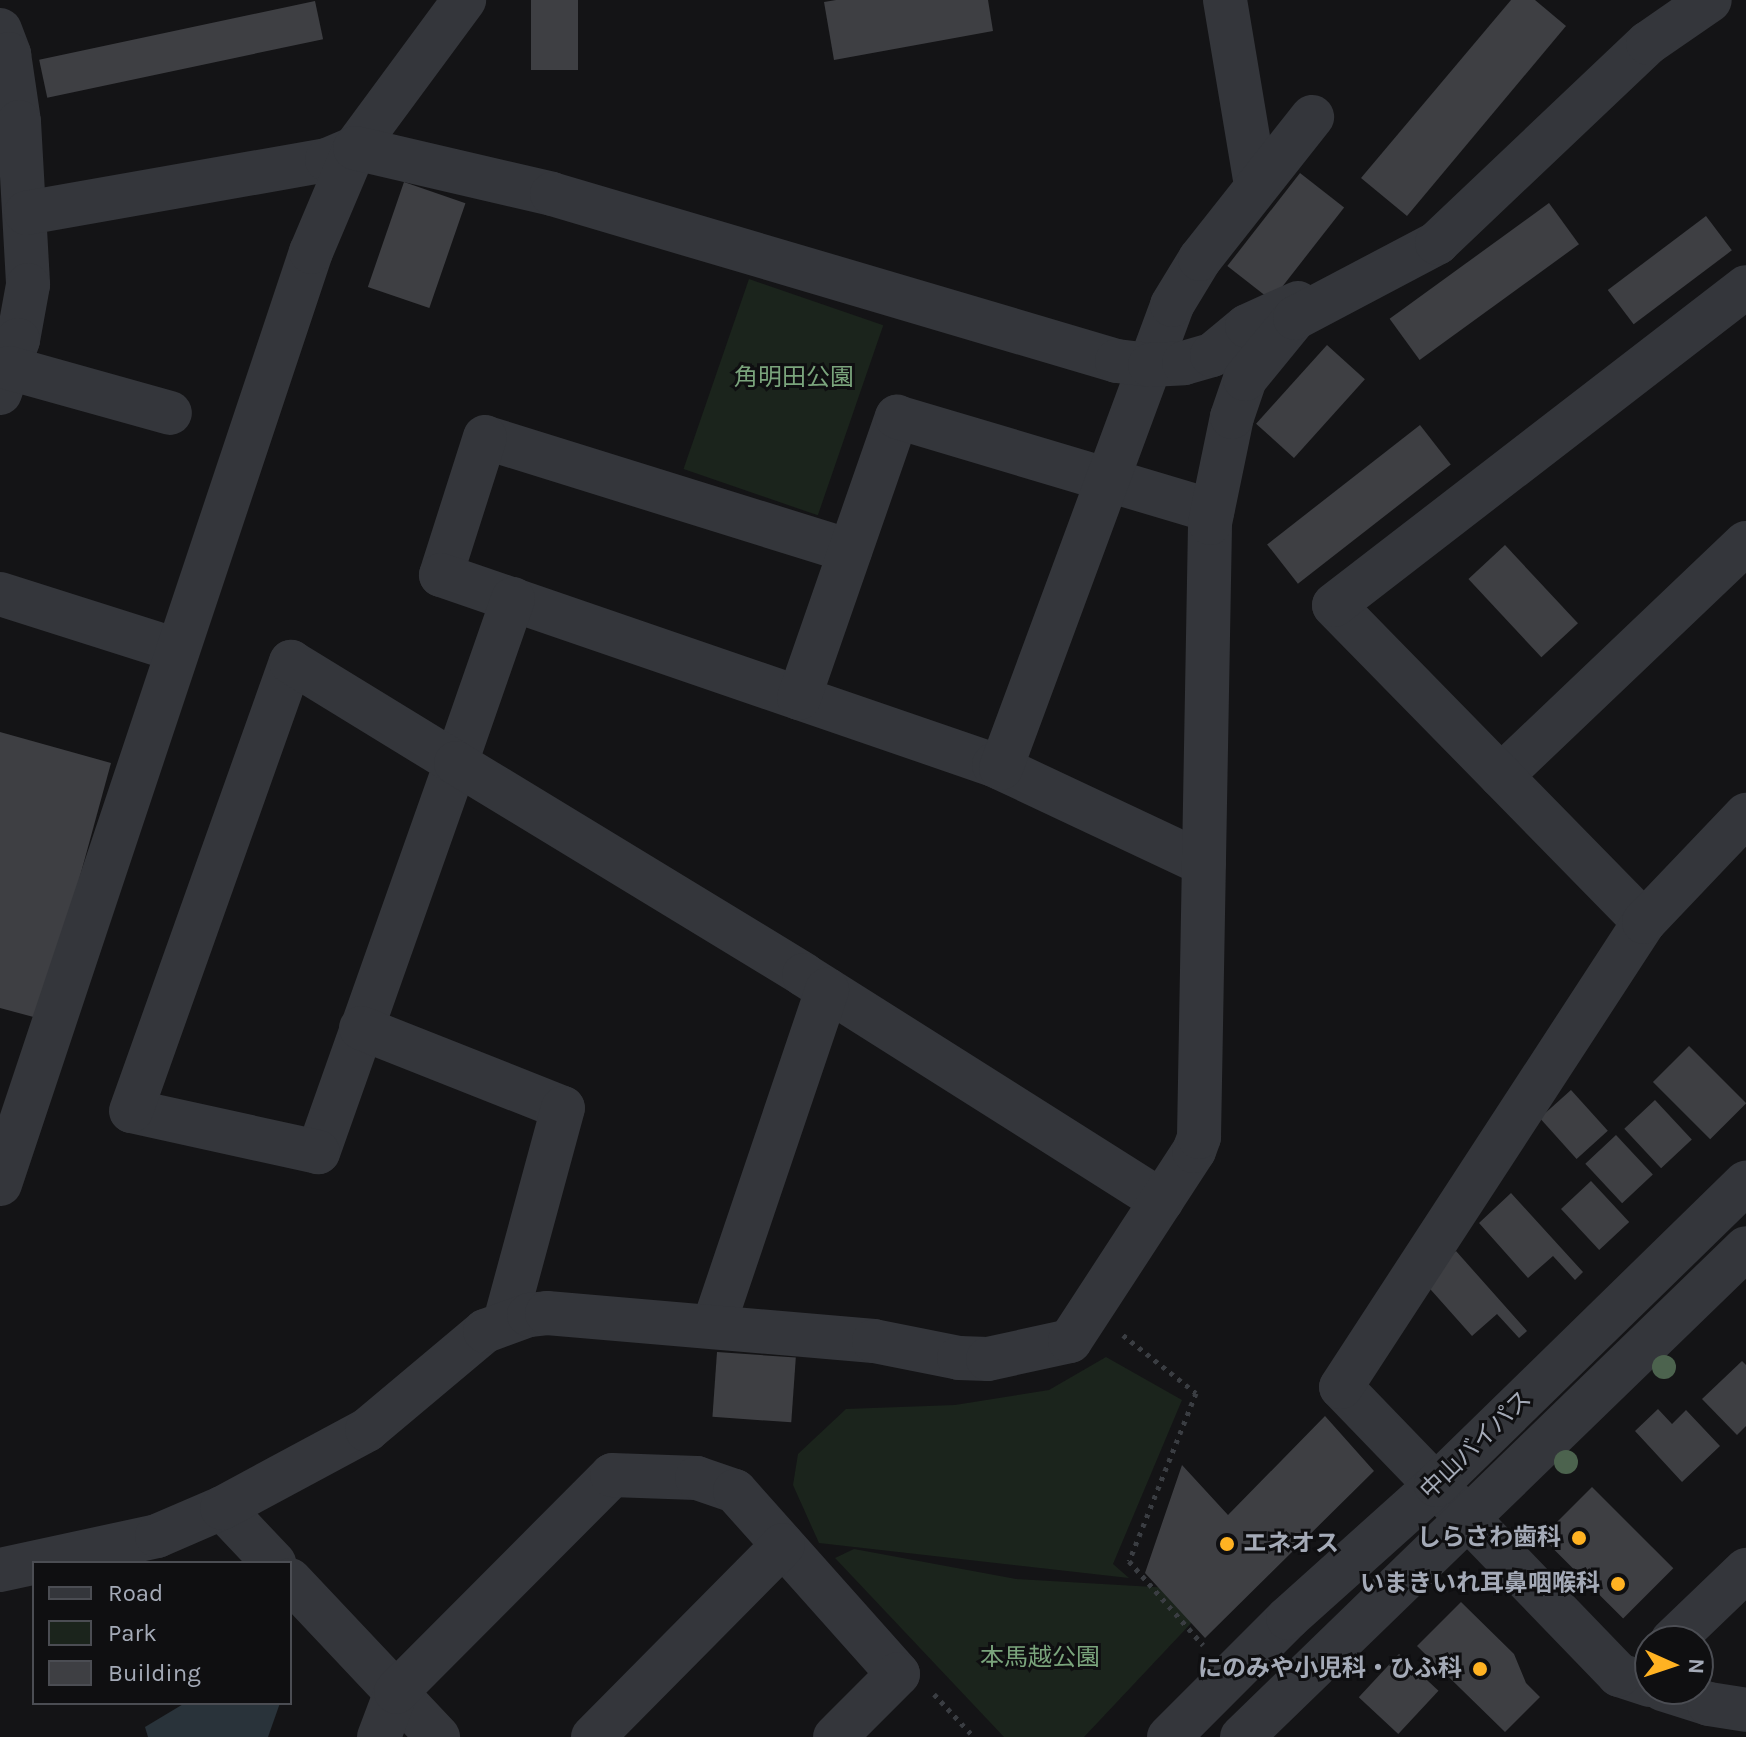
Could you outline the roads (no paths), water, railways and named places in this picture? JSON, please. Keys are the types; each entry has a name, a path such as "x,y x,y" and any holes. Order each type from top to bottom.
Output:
{"street":[{"path":"0,1184 311,252 355,148 464,0"},
{"path":"1225,0 1256,185"},
{"path":"42,1561 157,1536 222,1508 367,1430 485,1331 505,1322 547,1313 874,1341 959,1358 988,1359 1070,1341 1194,1151 1199,1137 1212,511 1232,417 1245,379 1295,318 1437,243 1648,43 1710,0"},
{"path":"0,30 9,54 15,95 26,213 28,285 5,380 170,413"},
{"path":"1001,768 1172,305 1200,259 1312,117"},
{"path":"26,213 327,160 355,148 552,194 1117,361 1150,365 1184,363 1212,355 1247,326 1291,303 1332,299"},
{"path":"1644,922 1334,605 1746,287"},
{"path":"799,698 897,417 1212,511"},
{"path":"850,551 485,437 441,575 1001,768 1204,864"},
{"path":"1501,776 1746,543"},
{"path":"0,594 177,650"},
{"path":"513,599 456,763 318,1152 131,1111 291,662 456,763 827,990 1161,1201"},
{"path":"1634,1677 1619,1675 1341,1387 1644,922 1746,815"},
{"path":"713,1327 827,990"},
{"path":"361,1028 563,1108 505,1322"},
{"name":"中山バイパス","path":"1169,1737 1288,1618 1436,1485 1746,1183"},
{"name":"中山バイパス","path":"1242,1737 1746,1248"},
{"path":"379,1737 396,1692 612,1475 697,1478 735,1491 898,1674 835,1737"},
{"path":"222,1508 272,1561"},
{"path":"593,1737 783,1545"},
{"path":"0,1570 32,1563"},
{"path":"1689,1625 1746,1570"},
{"path":"292,1582 438,1737"},
{"path":"1714,1705 1746,1710"}],"place":[{"name":"しらさわ歯科","path":"1579,1538"},
{"name":"エネオス","path":"1227,1544"},
{"name":"いまきいれ耳鼻咽喉科","path":"1618,1584"},
{"name":"にのみや小児科・ひふ科","path":"1480,1669"}],"park label":[{"name":"角明田公園","path":"794,378"},
{"name":"本馬越公園","path":"1040,1658"}]}
